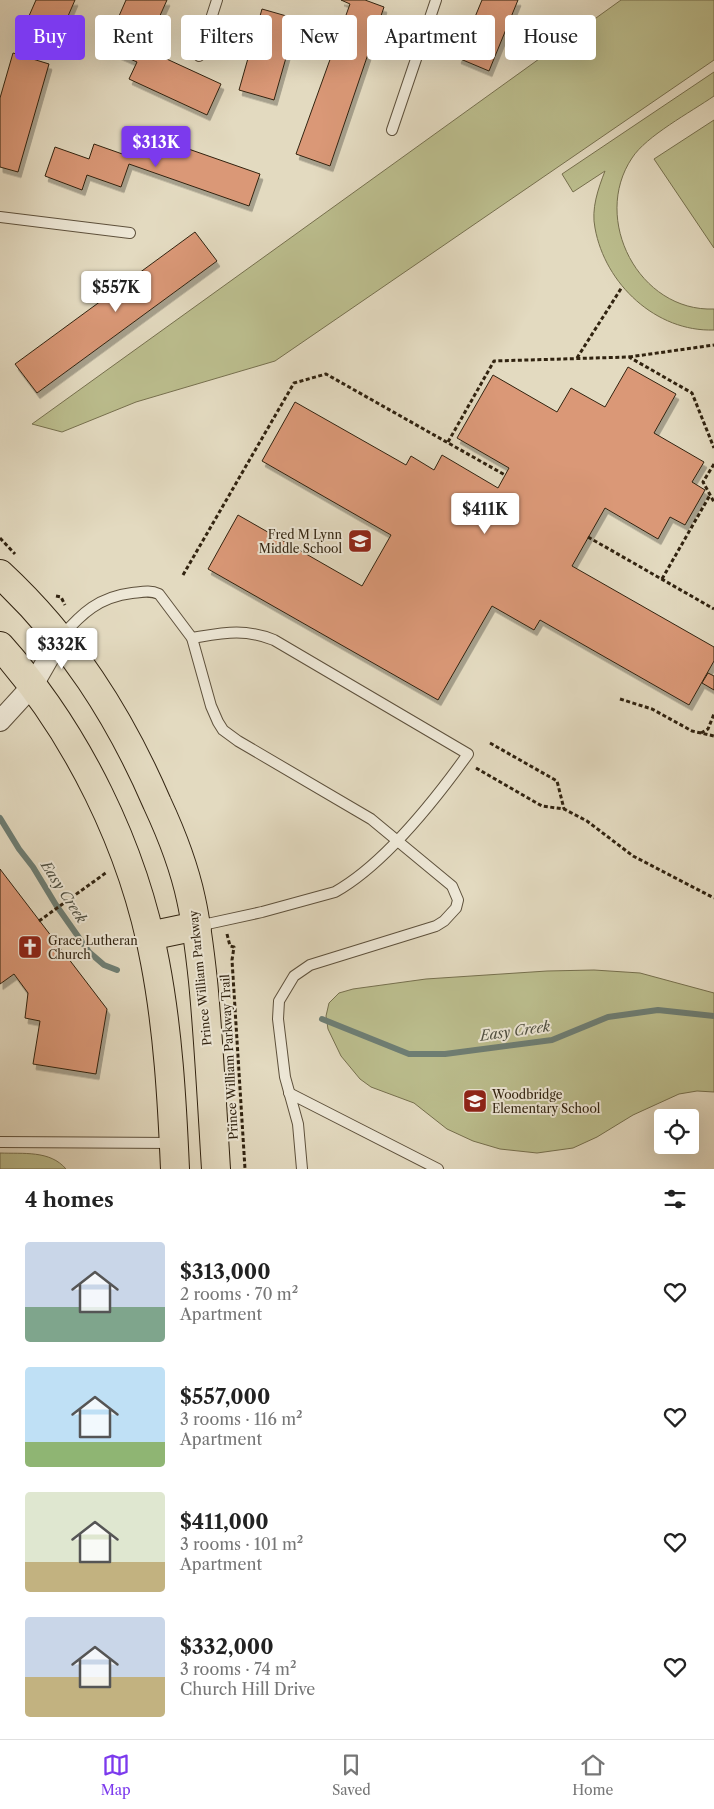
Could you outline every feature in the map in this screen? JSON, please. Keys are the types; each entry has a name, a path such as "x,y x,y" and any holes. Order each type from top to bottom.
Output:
{"main road":[{"name":"Prince William Parkway","path":"0,574 60,638 102,695 144,773 170,832 191,897 197,926 206,1013 216,1169"},
{"path":"0,646 33,685 65,731 95,786 122,847 150,936 155,962 165,1035 175,1156"},
{"path":"150,936 197,926"}],"street":[{"path":"0,720 33,685 60,638"}],"lane":[{"path":"212,15 217,0"},
{"path":"392,130 436,0"},
{"path":"0,217 130,233"},
{"path":"60,638 80,615 107,598 121,594 151,591 159,594 192,638 211,706 223,730 238,741 361,812 398,840 452,886 458,900 456,908 444,921 436,926 310,965 294,976 279,1001 278,1019 284,1067 298,1124 302,1169"},
{"path":"192,638 241,632 261,635 274,640 468,754 445,786 398,840 369,867 335,892 262,912 197,926"},
{"path":"289,1093 438,1169"},
{"path":"0,1142 175,1156"}],"path":[{"path":"576,359 622,287"},
{"path":"448,442 494,361 628,357 714,345"},
{"path":"628,357 692,393 714,448"},
{"path":"183,576 294,383 326,374 505,474"},
{"path":"714,464 704,482 714,502"},
{"path":"662,579 710,494"},
{"path":"588,537 714,609"},
{"path":"620,700 652,709 692,731 714,736"},
{"path":"701,733 708,728 714,714"},
{"path":"490,743 557,782 564,809"},
{"path":"476,768 542,806 564,809 587,822 633,856 714,898"},
{"path":"39,920 109,870"},
{"name":"Prince William Parkway Trail","path":"230,946 234,947 232,960 245,1169"}],"green space":[{"path":"621,0 714,0 714,60 275,361 136,402 62,432 32,424 538,60 596,60 596,18"},
{"path":"714,72 714,96 647,141 632,158 621,182 617,208 620,233 630,257 644,279 664,295 687,306 714,309 714,330 672,323 636,301 610,268 601,249 595,228 595,206 605,171 573,192 562,174"},
{"path":"714,120 714,248 654,159"},
{"path":"594,970 640,973 714,993 714,1092 697,1091 679,1094 633,1115 597,1137 573,1148 537,1153 500,1149 473,1141 447,1129 414,1103 371,1087 360,1079 341,1056 328,1029 326,1016 329,1003 339,993 353,989 426,979 547,971"},
{"path":"0,1153 36,1154 60,1163 66,1169 0,1169"}],"building":[{"path":"36,0 75,0 68,15 29,15"},
{"path":"126,0 167,0 160,15 119,15"},
{"path":"341,0 365,0 384,7 381,15 367,15 367,57 330,166 296,154 330,60 357,60 357,15 346,15 350,4"},
{"path":"482,0 518,0 512,15 505,15 505,32 495,56 495,15 476,15"},
{"path":"262,9 283,15 282,60 285,60 274,100 239,90 248,60 272,60 272,15 260,15"},
{"path":"13,53 15,54 15,60 36,60 49,64 18,172 0,167 0,98"},
{"path":"132,60 169,60 221,84 207,115 129,79 137,62"},
{"path":"463,60 493,60 489,71"},
{"path":"137,131 260,174 249,206 129,164 121,187 87,175 82,190 45,176 55,147 89,159 94,144 128,156"},
{"path":"195,232 217,261 37,393 15,364"},
{"path":"628,367 676,394 654,433 704,462 692,482 705,490 685,525 670,517 658,539 605,508 572,566 714,647 714,661 689,705 540,620 534,630 492,606 438,700 208,569 238,515 362,586 391,535 262,461 295,402 406,465 411,456 434,470 442,455 498,488 509,468 457,438 493,375 557,412 571,388 605,407"},
{"path":"708,673 714,676 714,690 702,683"},
{"name":"Grace Lutheran Church","path":"0,869 107,1009 96,1074 33,1064 40,1021 25,1018 28,993 14,974 0,984"}],"waterway":[{"name":"Easy Creek","path":"0,818 89,952 104,965 117,970"},
{"name":"Easy Creek","path":"322,1019 409,1054 445,1054 552,1040 608,1017 658,1010 714,1016"}],"place":[{"name":"Fred M Lynn Middle School","path":"360,541"},
{"name":"Grace Lutheran Church","path":"30,947"},
{"name":"Woodbridge Elementary School","path":"475,1101"}]}
